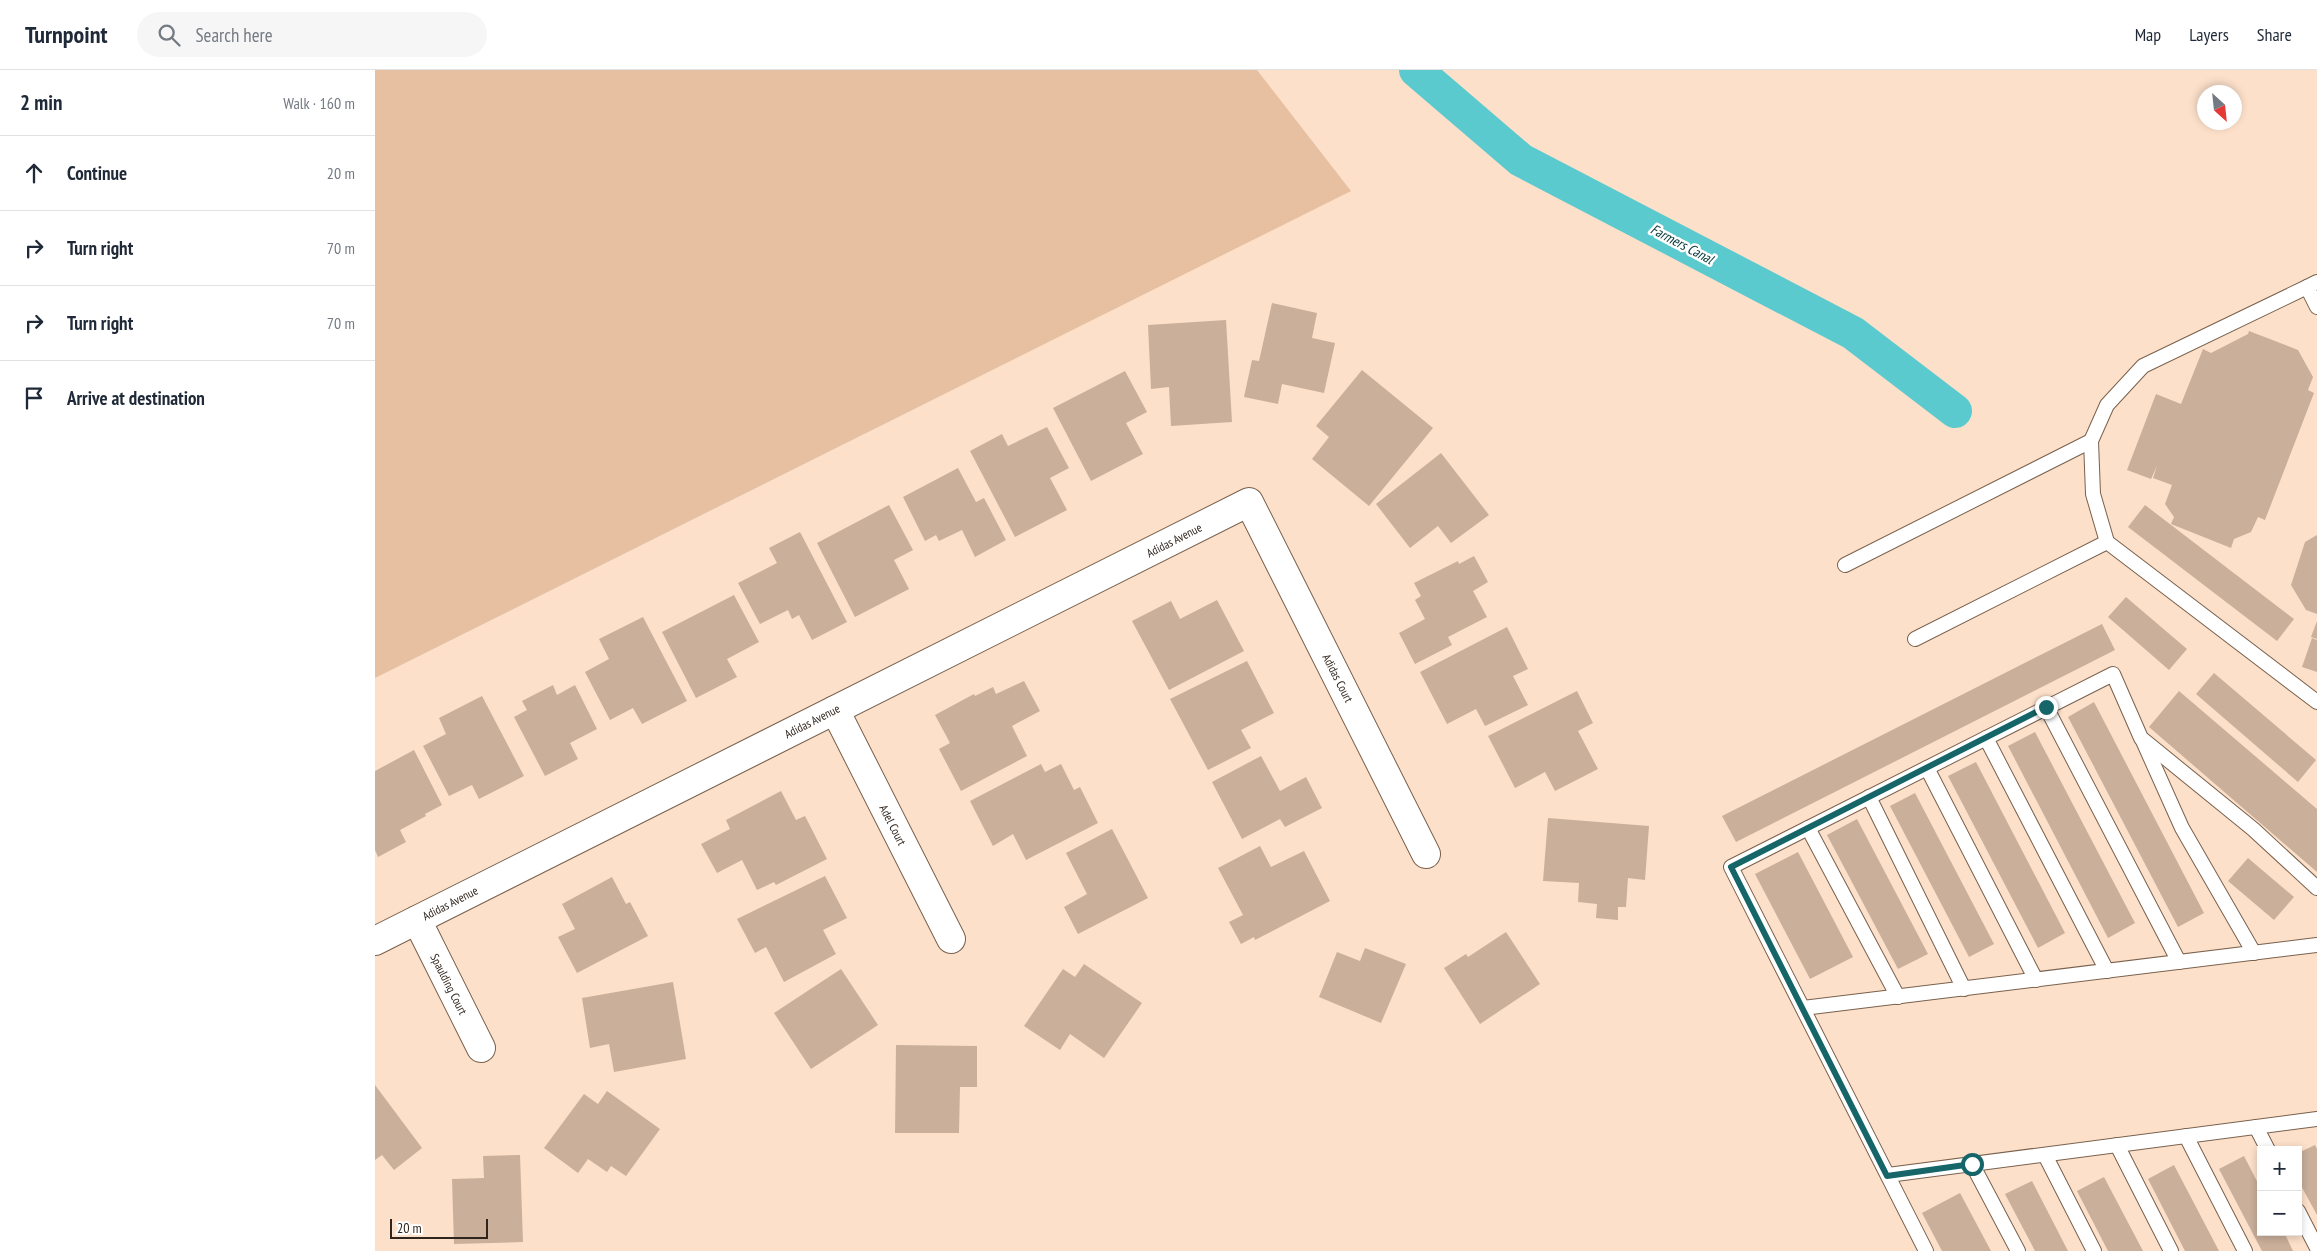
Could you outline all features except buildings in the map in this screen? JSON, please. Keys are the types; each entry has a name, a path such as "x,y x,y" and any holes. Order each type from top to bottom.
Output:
{"street":[{"name":"Adidas Avenue","path":"375,941 1249,502"},
{"name":"Adidas Court","path":"1249,502 1426,854"},
{"name":"Adel Court","path":"835,710 951,939"},
{"name":"Spaulding Court","path":"417,920 481,1048"}],"lane":[{"path":"2317,307 2312,285 2143,366 2107,405 2091,441 2093,494 2107,542 2317,702"},
{"path":"1845,565 2091,441"},
{"path":"1915,639 2107,542"},
{"path":"1925,1251 1731,867 2113,674 2183,828 2254,953"},
{"path":"2046,707 2179,962"},
{"path":"1986,738 2107,971"},
{"path":"2141,738 2253,829 2317,888"},
{"path":"1927,768 2035,980"},
{"path":"1869,797 1964,988"},
{"path":"1809,828 1898,997"},
{"path":"1803,1008 2317,945"},
{"path":"1887,1176 2317,1119"},
{"path":"2256,1127 2266,1146"},
{"path":"2186,1136 2245,1251"},
{"path":"2117,1145 2171,1251"},
{"path":"2045,1155 2094,1251"},
{"path":"1972,1164 2018,1251"},
{"path":"2302,1219 2317,1248"}],"shaded area":[{"path":"375,70 1257,70 1351,191 375,678"}],"waterway":[{"name":"Farmers Canal","path":"1416,70 1521,160 1853,333 1955,411"}],"route":[{"path":"1972,1164 1887,1176 1731,867 2046,707"}]}
